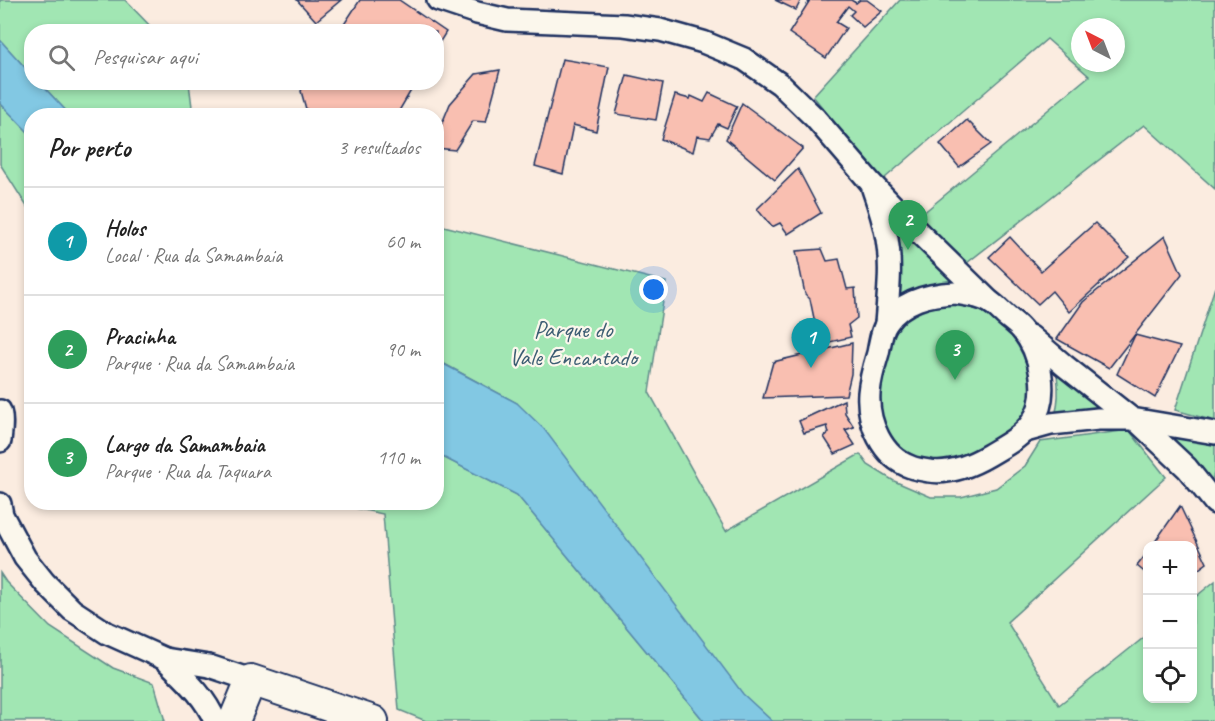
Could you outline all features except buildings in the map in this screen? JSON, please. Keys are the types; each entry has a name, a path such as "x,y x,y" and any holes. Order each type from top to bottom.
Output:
{"main road":[{"path":"234,721 251,680 365,720"}],"street":[{"path":"438,0 507,20 624,25 660,30 703,42 744,59 780,84 815,118 871,183 990,303 1134,420 1187,468 1215,503"},
{"path":"871,183 888,241 889,268 886,324 872,374 869,410 880,442 894,457 910,467 931,471 956,469 980,460 1026,432 1051,424 1098,419 1134,420 1215,433"},
{"path":"886,324 899,310 914,301 935,294 971,295 990,303"},
{"path":"1022,329 1034,349 1042,384 1041,402 1026,432"},
{"path":"1,510 25,558 45,583 72,610 107,633 165,659 209,666 251,680"},
{"path":"165,659 199,694 215,721"}],"green space":[{"path":"0,0 125,0 148,24 24,24 24,66 0,40"},
{"path":"900,0 1215,0 1215,189 1144,125 963,266 916,219 1089,76 1084,72 1125,72 1125,18 1071,18 1071,60 1047,39 878,184 847,138 813,96"},
{"path":"47,90 190,90 192,108 63,108"},
{"path":"0,103 24,128 24,202 0,164"},
{"path":"890,218 908,239 956,283 926,286 898,296"},
{"name":"Parque do Vale Encantado","path":"444,226 666,282 649,392 726,531 860,454 868,465 894,481 931,497 961,497 996,488 1025,466 1040,442 1129,430 1166,477 1007,622 1059,705 1143,638 1143,703 1197,703 1197,596 1215,581 1215,721 772,721 743,695 517,403 444,364"},
{"path":"1215,287 1215,421 1175,410"},
{"path":"946,304 978,310 1000,324 1019,347 1025,361 1031,390 1024,418 1015,429 986,447 942,464 909,457 894,445 879,413 878,397 889,348 902,323 917,312"},
{"path":"1057,374 1110,410 1055,416 1058,395"},
{"path":"1162,435 1215,445 1215,469 1211,485"},
{"path":"444,458 517,495 704,721 426,721 399,710 383,514 364,510 444,510"},
{"path":"0,573 50,627 113,668 154,683 165,721 0,721"}],"water":[{"path":"0,40 24,66 24,90 47,90 63,108 24,108 24,128 0,103"},
{"path":"444,364 517,403 544,429 743,694 772,721 704,721 517,495 444,458"}],"place":[{"name":"Pracinha","path":"908,250"},
{"name":"Holos","path":"811,368"},
{"name":"Largo da Samambaia","path":"955,380"}]}
